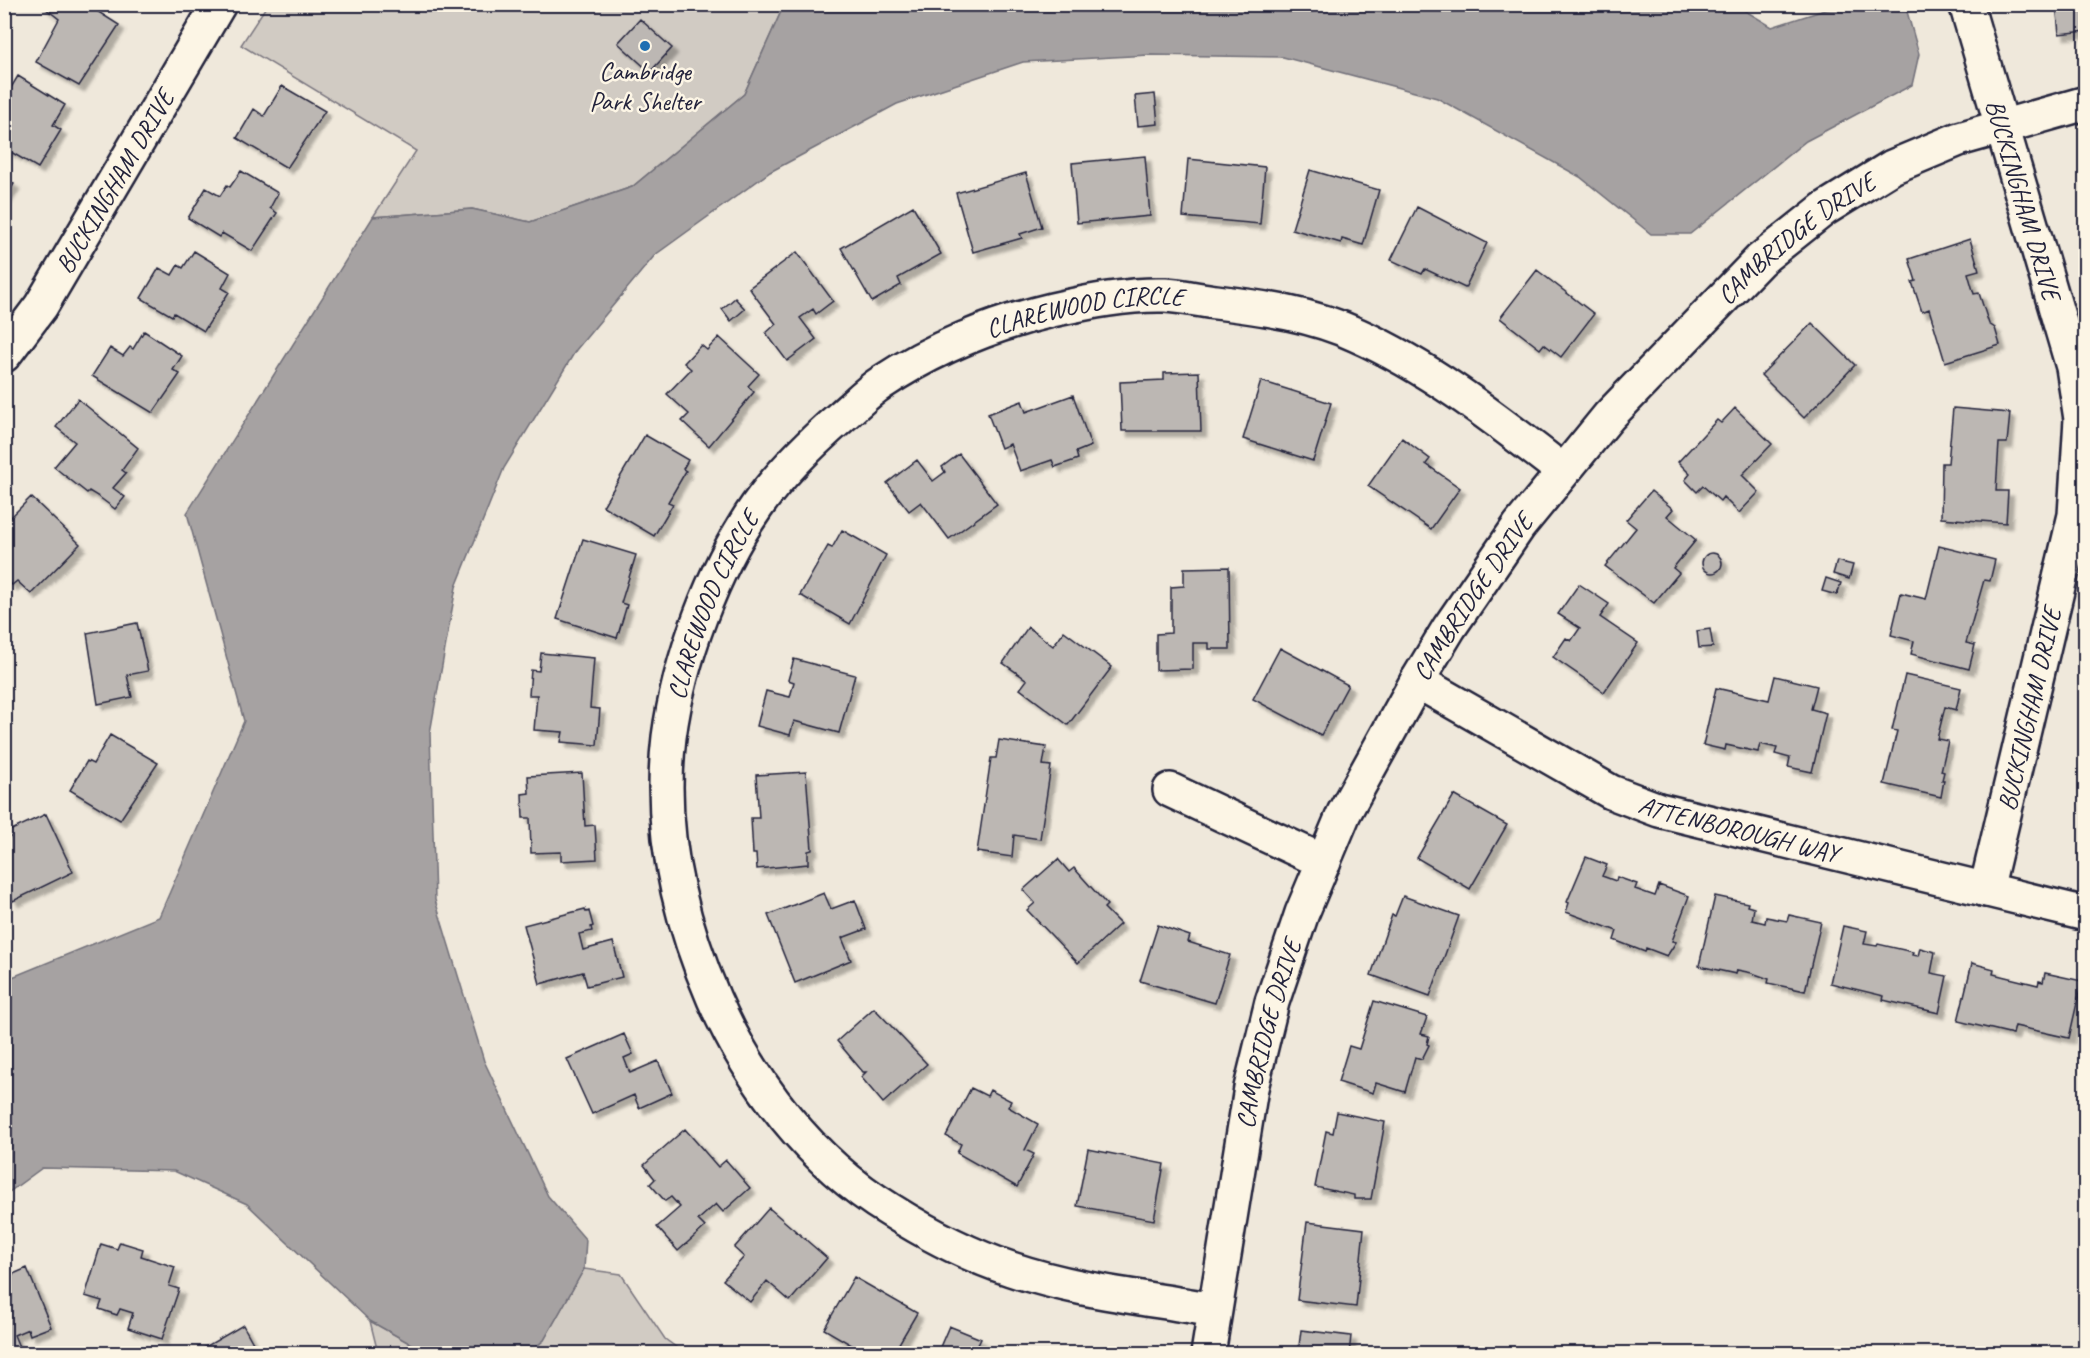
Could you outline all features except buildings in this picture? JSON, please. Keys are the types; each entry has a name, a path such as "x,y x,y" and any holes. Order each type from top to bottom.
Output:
{"street":[{"name":"BUCKINGHAM DRIVE","path":"4,355 40,306 219,4"},
{"name":"BUCKINGHAM DRIVE","path":"1966,4 2073,367 2081,419 2075,514 1986,890"},
{"name":"CAMBRIDGE DRIVE","path":"1208,1353 1251,1088 1272,1002 1302,913 1344,813 1417,681 1449,628 1519,526 1609,416 1760,260 1824,209 1892,167 1959,139 2085,103"},
{"name":"CLAREWOOD CIRCLE","path":"1214,1310 1062,1283 1011,1269 957,1248 885,1208 823,1160 771,1100 727,1027 695,954 673,877 667,815 669,738 683,671 703,611 732,549 757,506 807,446 880,383 948,346 1020,318 1094,301 1164,295 1286,311 1355,334 1458,391 1563,471"},
{"name":"ATTENBOROUGH WAY","path":"1417,681 1611,792 1659,810 2085,914"},
{"path":"1170,790 1324,862"}],"shaded area":[{"path":"1734,4 1772,27 1840,5 1901,5 1906,8 1919,54 1912,85 1806,141 1690,234 1651,234 1580,177 1437,98 1283,57 1149,55 1023,62 897,104 770,172 655,255 576,350 504,468 456,587 430,733 435,900 484,1061 548,1196 586,1240 584,1269 544,1340 528,1353 427,1353 370,1321 247,1204 174,1171 42,1168 5,1195 5,980 159,917 244,721 187,513 373,217 472,209 530,222 632,187 744,94 784,5"},
{"path":"267,5 784,5 744,94 632,187 530,222 472,209 373,217 416,151 241,45"},
{"path":"584,1269 621,1274 665,1339 684,1353 528,1354 544,1340"},
{"path":"370,1321 427,1353 378,1353"}],"place":[{"name":"Cambridge Park Shelter","path":"645,46"}]}
